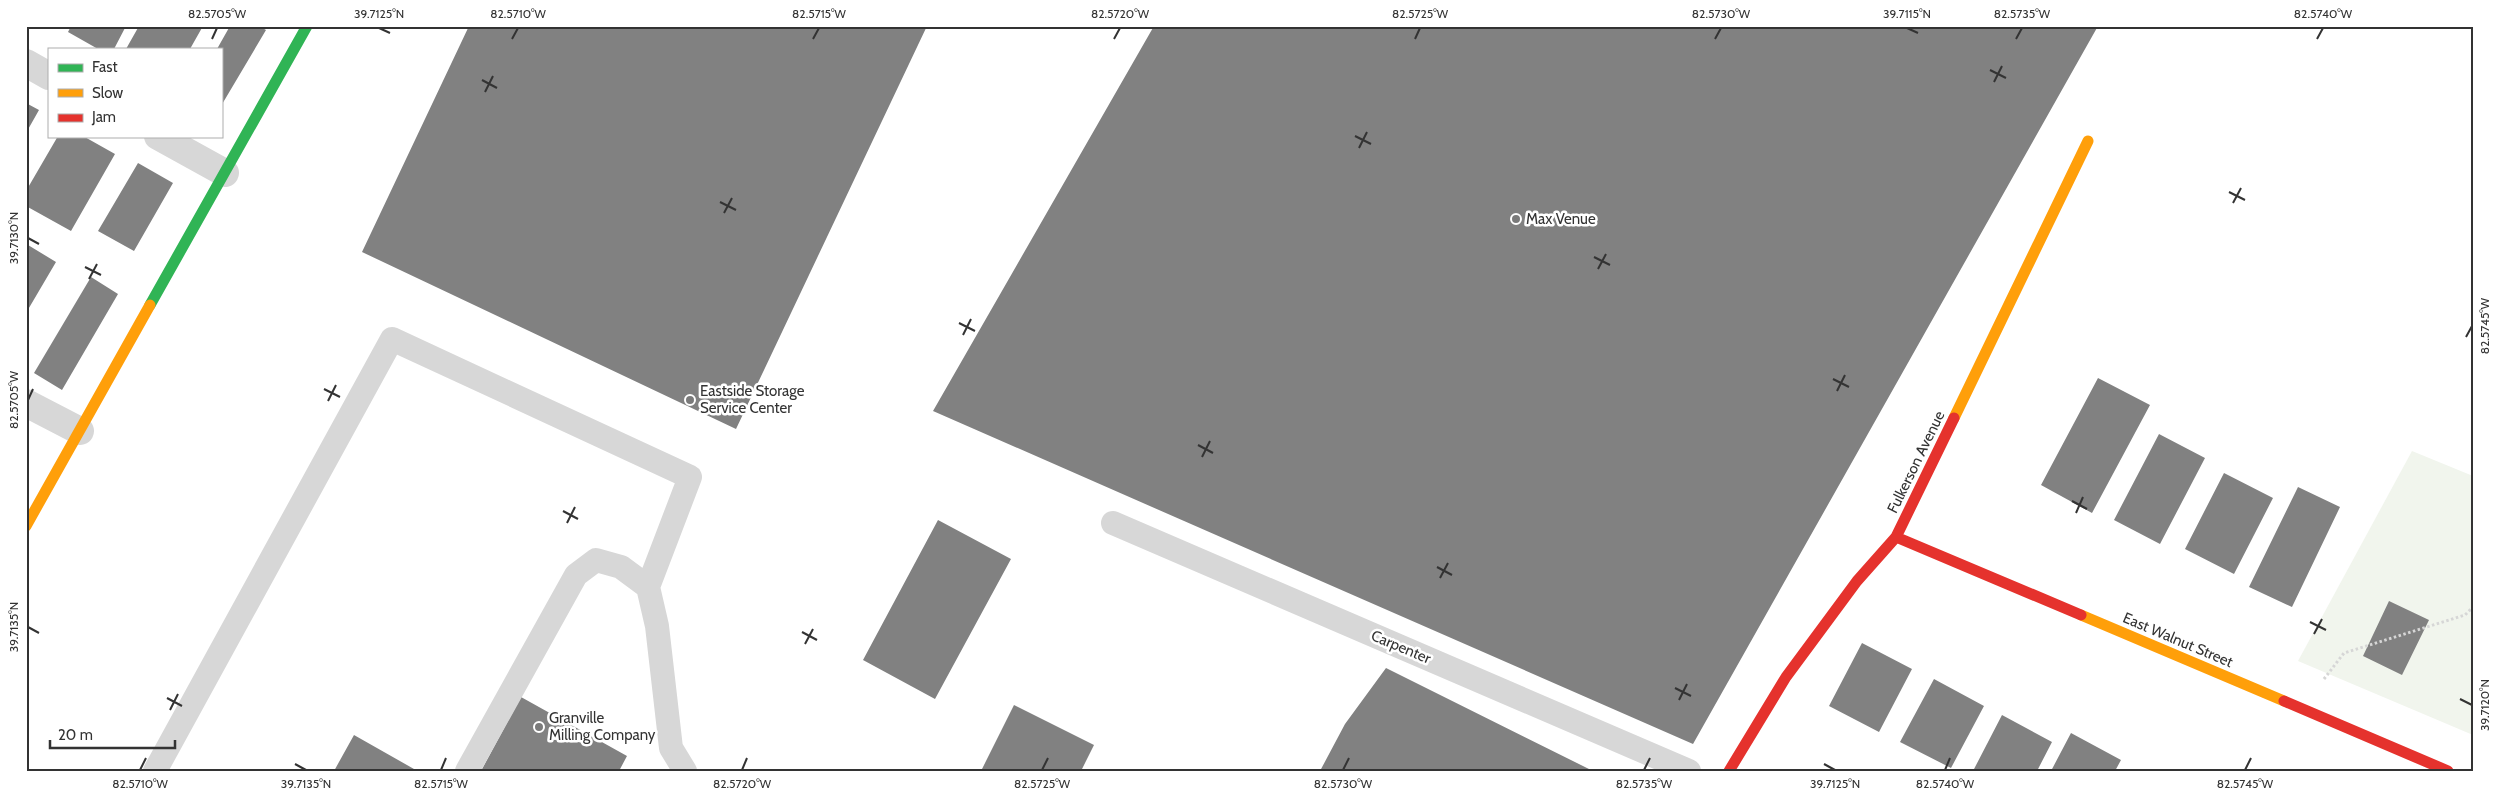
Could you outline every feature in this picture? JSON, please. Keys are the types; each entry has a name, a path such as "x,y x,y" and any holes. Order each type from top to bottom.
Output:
{"street":[{"path":"26,526 307,26"},
{"path":"26,63 48,75"},
{"path":"162,138 225,174"},
{"name":"Fulkerson Avenue","path":"1729,771 1786,677 1857,580 1896,537 2088,141"},
{"path":"26,403 80,431"},
{"name":"East Walnut Street","path":"1896,537 2448,771"}],"lane":[{"path":"155,771 392,339 690,478 648,587 657,626 671,748 685,771"},
{"name":"Carpenter","path":"1113,523 1688,771"},
{"path":"467,771 576,575 596,560 621,567 648,587"}],"path":[{"path":"2322,681 2344,653 2465,615 2473,607"}],"shaded area":[{"path":"2412,451 2473,476 2473,735 2298,661"}],"building":[{"path":"71,26 126,26 115,48 96,48 68,32"},
{"path":"139,26 203,26 191,48 127,48"},
{"path":"230,26 259,26 266,30 222,104 222,48 218,48"},
{"path":"469,26 927,26 736,429 362,252"},
{"name":"Max Venue","path":"1154,26 2098,26 1693,744 933,411"},
{"path":"26,103 39,110 26,133"},
{"path":"57,138 87,138 115,154 71,231 26,206 26,191"},
{"path":"138,163 173,183 134,251 98,231"},
{"path":"28,245 56,262 26,313 26,249"},
{"path":"91,277 118,294 62,390 34,373"},
{"path":"2098,378 2150,405 2092,513 2041,485"},
{"path":"2159,434 2205,458 2160,544 2114,520"},
{"path":"2224,473 2273,498 2234,574 2185,549"},
{"path":"2298,487 2340,507 2292,607 2249,587"},
{"path":"938,520 1011,559 935,699 863,660"},
{"path":"2389,601 2429,620 2402,675 2363,656"},
{"path":"1862,643 1912,669 1879,732 1829,706"},
{"path":"1386,668 1593,771 1320,771 1345,724"},
{"path":"1934,679 1984,706 1951,768 1900,742"},
{"name":"Granville Milling Company","path":"521,697 627,756 619,771 481,771"},
{"path":"1014,705 1094,745 1081,771 981,771"},
{"path":"2002,715 2052,742 2037,771 1973,771"},
{"path":"2071,733 2121,760 2115,771 2051,771"},
{"path":"354,735 414,769 413,771 334,771"}],"traffic: fast":[{"path":"150,305 307,26"}],"traffic: slow":[{"path":"1954,418 2088,141"},
{"path":"26,526 150,305"},
{"path":"2081,615 2284,701"}],"traffic: jam":[{"path":"1729,771 1786,677 1857,581 1896,537 1954,418"},
{"path":"1896,537 2081,615"},
{"path":"2284,701 2448,771"}],"place":[{"name":"Max Venue","path":"1516,219"},
{"name":"Eastside Storage Service Center","path":"690,400"},
{"name":"Granville Milling Company","path":"539,727"}]}
